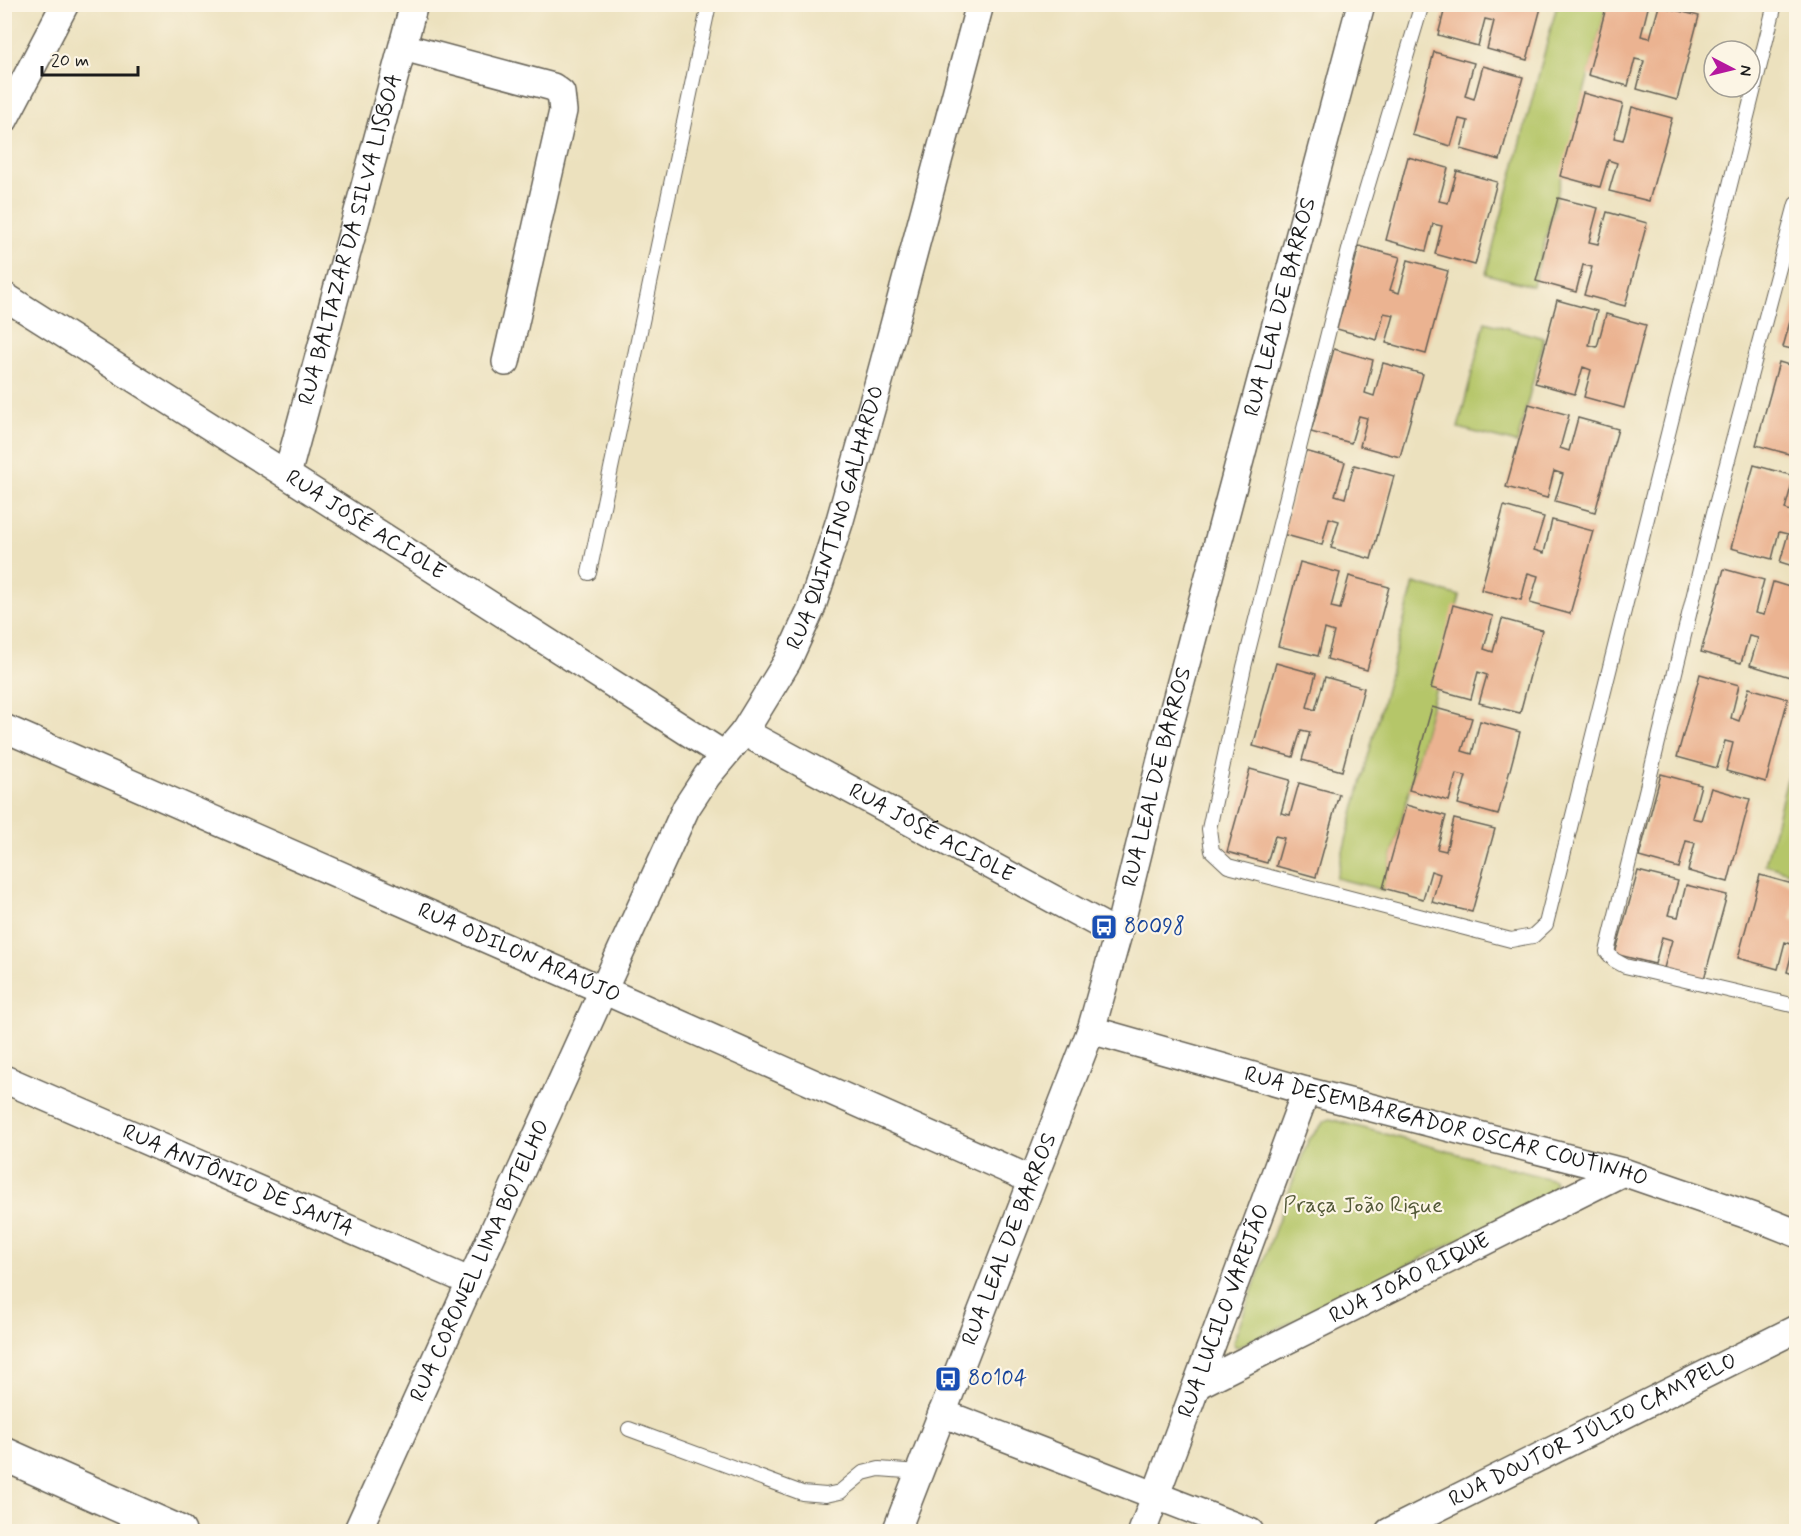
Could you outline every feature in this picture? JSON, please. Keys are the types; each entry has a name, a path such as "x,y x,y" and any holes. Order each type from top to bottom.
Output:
{"street":[{"path":"4,120 64,4"},
{"name":"RUA BALTAZAR DA SILVA LISBOA","path":"287,475 414,4"},
{"name":"RUA QUINTINO GALHARDO","path":"603,990 686,808 707,776 744,732 787,662 811,609 840,520 881,374 980,4"},
{"name":"RUA LEAL DE BARROS","path":"896,1532 1091,1030 1361,4"},
{"path":"403,47 553,87 561,93 563,111 506,362"},
{"name":"RUA JOSÉ ACIOLE","path":"4,296 724,755"},
{"name":"RUA ODILON ARAÚJO","path":"4,728 1032,1180"},
{"name":"RUA JOSÉ ACIOLE","path":"744,732 1118,934"},
{"name":"RUA CORONEL LIMA BOTELHO","path":"357,1532 603,990"},
{"name":"RUA DESEMBARGADOR OSCAR COUTINHO","path":"1091,1030 1306,1091 1623,1172 1797,1233"},
{"name":"RUA ANTÔNIO DE SANTA","path":"4,1079 471,1282"},
{"name":"RUA LUCILO VAREJÃO","path":"1142,1532 1306,1091"},
{"name":"RUA JOÃO RIQUE","path":"1197,1385 1623,1172"},
{"name":"RUA DOUTOR JÚLIO CAMPELO","path":"1389,1532 1797,1329"},
{"path":"942,1413 1250,1532"},
{"path":"4,1454 179,1532"}],"lane":[{"path":"589,573 710,4"},
{"path":"1422,4 1352,238 1244,667 1209,829 1212,850 1228,866 1510,940 1533,936 1546,924 1775,4"},
{"path":"1797,204 1713,516 1606,952 1625,966 1797,1006"},
{"path":"629,1429 802,1493 826,1495 840,1492 863,1473 879,1469 919,1472"}],"green space":[{"path":"1557,5 1607,5 1533,286 1486,274"},
{"path":"1485,322 1544,338 1517,443 1458,428"},
{"path":"1414,583 1460,596 1383,890 1336,878"},
{"path":"1791,764 1796,765 1796,874 1765,865"},
{"name":"Praça João Rique","path":"1330,1119 1554,1180 1556,1191 1330,1304 1238,1347 1235,1346 1233,1342 1308,1141 1325,1121"}],"building":[{"path":"1446,4 1542,4 1527,60 1487,49 1494,21 1485,19 1478,46 1438,35"},
{"path":"1607,4 1649,4 1641,36 1650,38 1659,6 1699,16 1677,100 1637,89 1644,61 1635,59 1628,86 1588,75"},
{"path":"1434,52 1474,63 1465,96 1474,99 1483,66 1523,77 1500,160 1461,149 1468,121 1459,119 1451,146 1412,135"},
{"path":"1583,93 1623,104 1614,138 1623,140 1632,107 1672,118 1649,201 1609,191 1617,163 1608,160 1600,187 1560,176"},
{"path":"1408,157 1448,168 1439,201 1448,203 1457,171 1497,182 1475,265 1435,254 1442,226 1433,224 1426,251 1386,240"},
{"path":"1558,198 1598,208 1589,242 1598,244 1607,212 1647,223 1625,306 1584,295 1592,267 1583,265 1576,292 1536,281"},
{"path":"1359,246 1400,257 1390,290 1399,293 1408,260 1448,271 1426,354 1386,343 1394,315 1384,313 1377,340 1337,329"},
{"path":"1557,300 1597,311 1589,345 1597,347 1606,314 1646,325 1624,408 1584,397 1591,370 1583,367 1575,394 1535,383"},
{"path":"1796,300 1796,350 1783,347"},
{"path":"1334,349 1373,360 1365,393 1374,396 1383,363 1423,374 1400,457 1360,446 1367,418 1359,416 1351,443 1311,432"},
{"path":"1779,362 1796,367 1796,456 1756,445"},
{"path":"1529,404 1569,415 1560,448 1569,451 1578,418 1618,429 1595,512 1555,501 1563,474 1554,471 1547,498 1506,487"},
{"path":"1305,451 1345,462 1335,495 1345,498 1354,465 1394,476 1371,559 1331,548 1339,521 1329,518 1322,545 1282,534"},
{"path":"1754,465 1794,476 1785,509 1794,512 1796,506 1796,567 1780,562 1788,534 1779,532 1772,559 1731,548"},
{"path":"1504,506 1544,517 1534,550 1544,553 1552,520 1593,531 1570,614 1530,603 1538,576 1528,573 1521,600 1481,590"},
{"path":"1300,562 1340,573 1331,607 1340,609 1349,576 1389,587 1367,670 1327,659 1334,632 1325,629 1318,656 1278,646"},
{"path":"1724,569 1764,580 1755,613 1764,615 1773,582 1796,589 1796,653 1790,677 1750,665 1758,638 1749,636 1741,663 1701,652"},
{"path":"1453,605 1493,616 1484,649 1493,652 1502,619 1542,630 1520,713 1479,703 1487,675 1478,672 1471,699 1431,688"},
{"path":"1276,663 1316,674 1307,707 1315,710 1325,677 1364,688 1342,771 1302,760 1310,732 1301,730 1293,757 1253,746"},
{"path":"1700,674 1739,685 1731,718 1739,721 1749,688 1788,699 1766,782 1726,771 1733,743 1725,741 1717,768 1677,757"},
{"path":"1432,707 1472,718 1462,751 1472,754 1480,721 1520,732 1498,815 1458,804 1466,776 1456,774 1449,801 1409,790"},
{"path":"1250,769 1290,780 1281,813 1290,815 1299,783 1339,794 1316,877 1276,866 1284,838 1275,836 1267,863 1227,852"},
{"path":"1661,774 1701,785 1692,818 1701,820 1711,788 1750,799 1728,882 1688,871 1695,843 1686,841 1679,868 1639,857"},
{"path":"1406,805 1446,816 1437,849 1446,851 1454,819 1495,829 1472,912 1432,902 1440,874 1431,871 1423,899 1383,888"},
{"path":"1638,871 1678,881 1668,915 1678,917 1686,885 1727,895 1704,979 1664,968 1672,940 1662,937 1655,964 1615,954"},
{"path":"1760,875 1796,885 1796,900 1791,919 1796,921 1796,975 1787,972 1794,945 1785,942 1778,969 1738,958"}],"place":[{"name":"80098","path":"1104,927"},
{"name":"80104","path":"948,1379"}]}
